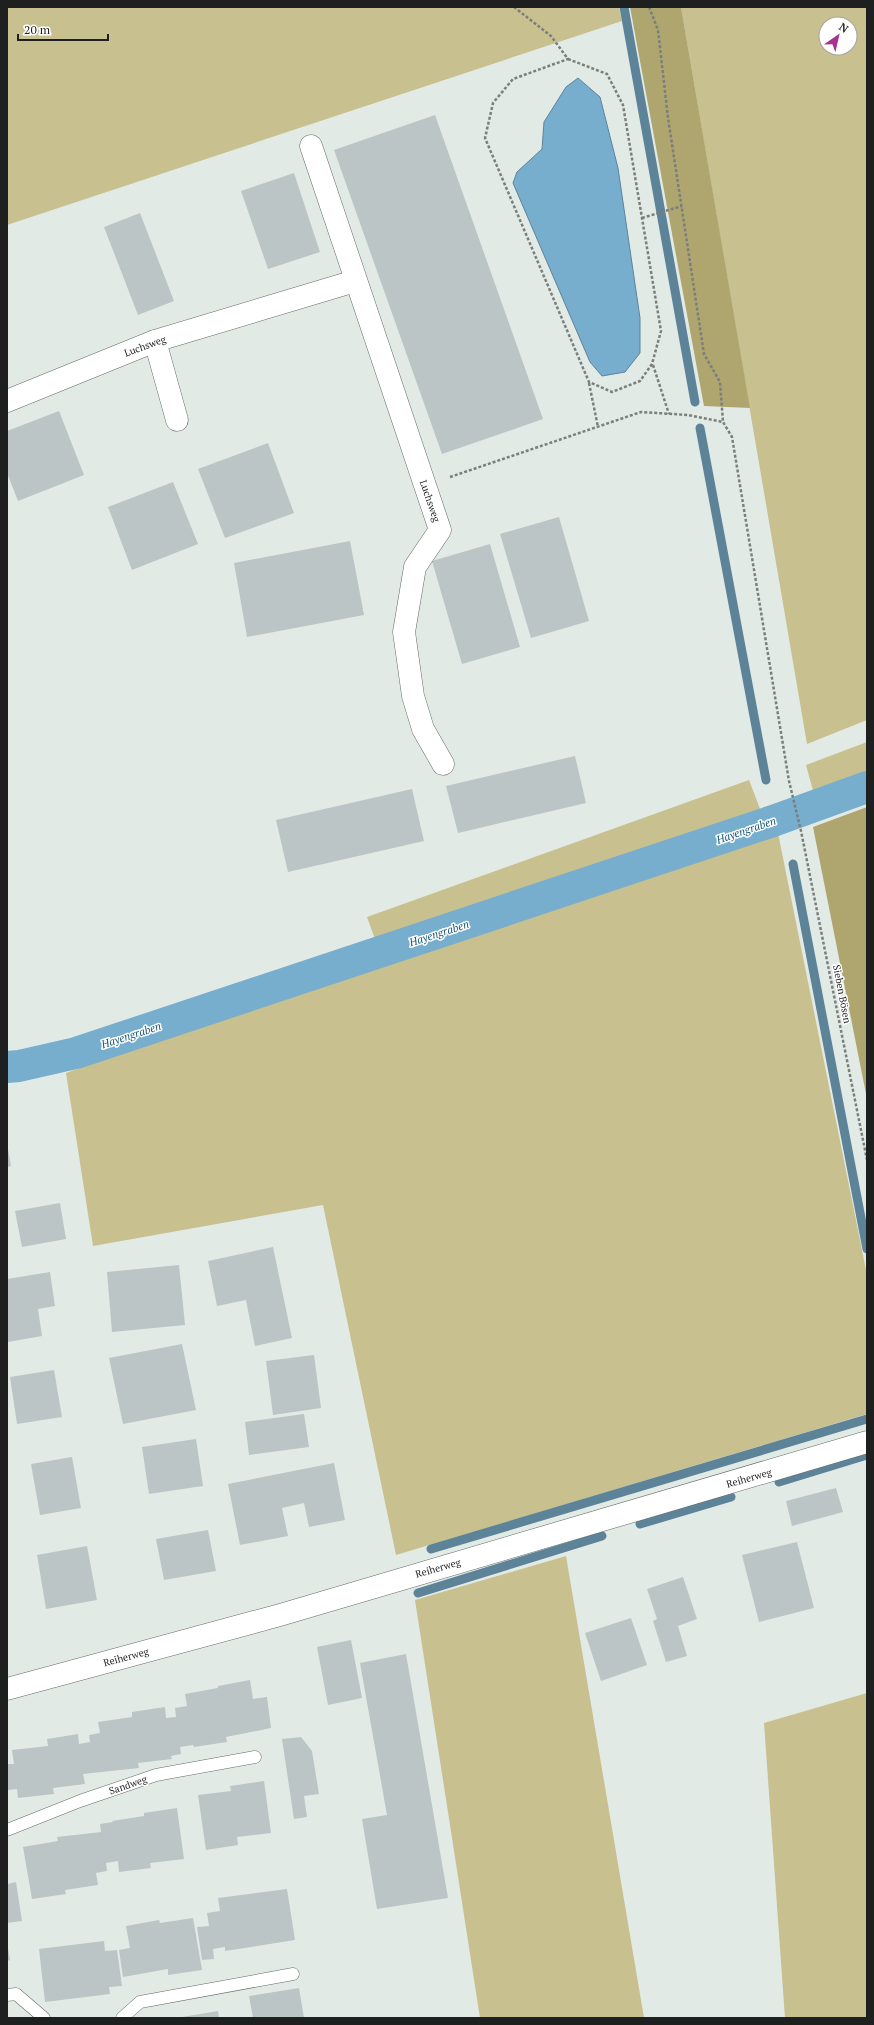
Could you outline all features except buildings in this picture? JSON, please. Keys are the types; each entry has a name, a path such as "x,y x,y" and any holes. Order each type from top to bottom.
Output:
{"street":[{"name":"Luchsweg","path":"311,146 355,281 440,530 415,567 404,632 413,696 423,729 443,764"},
{"name":"Luchsweg","path":"7,401 155,341 355,281"},
{"path":"155,341 177,420"},
{"name":"Reiherweg","path":"7,1689 280,1615 867,1442"}],"lane":[{"name":"Sandweg","path":"7,1830 80,1801 156,1775 255,1757"},
{"path":"122,2018 140,2002 293,1974"},
{"path":"7,1995 16,1994 44,2018"}],"path":[{"path":"514,7 551,36 568,59 607,74 624,106 661,330 652,364 640,381 612,392 589,382"},
{"path":"425,486 641,412 688,416 723,422 720,382 704,354 668,118 658,30 649,7"},
{"path":"568,59 513,79 493,103 485,138 589,382 598,427"},
{"path":"642,218 682,206"},
{"path":"652,364 669,414"},
{"name":"Sieben Bösen","path":"723,422 732,437 789,781 801,831 867,1160"}],"shaded area":[{"path":"7,7 619,7 622,21 7,225"},
{"path":"630,7 681,7 750,408 704,406"},
{"path":"681,7 867,7 867,720 807,744"},
{"path":"867,742 867,779 815,798 806,765"},
{"path":"749,780 762,814 376,942 367,917"},
{"path":"867,807 867,1099 813,827"},
{"path":"778,833 867,1275 867,1414 396,1555 323,1205 93,1246 66,1073 167,1037 264,997"},
{"path":"566,1556 644,2018 480,2018 415,1600"},
{"path":"867,1693 867,2018 785,2018 764,1723"}],"water":[{"path":"578,78 600,97 618,168 640,318 640,353 625,372 602,376 590,362 513,183 517,172 542,149 544,122 566,87"}],"waterway":[{"path":"624,7 695,402"},
{"path":"700,428 766,780"},
{"name":"Hayengraben","path":"7,1067 19,1066 76,1053 773,821 867,787"},
{"path":"793,864 867,1249"},
{"path":"431,1549 867,1419"},
{"path":"779,1482 867,1455"},
{"path":"640,1524 731,1497"},
{"path":"418,1593 602,1536"}]}
